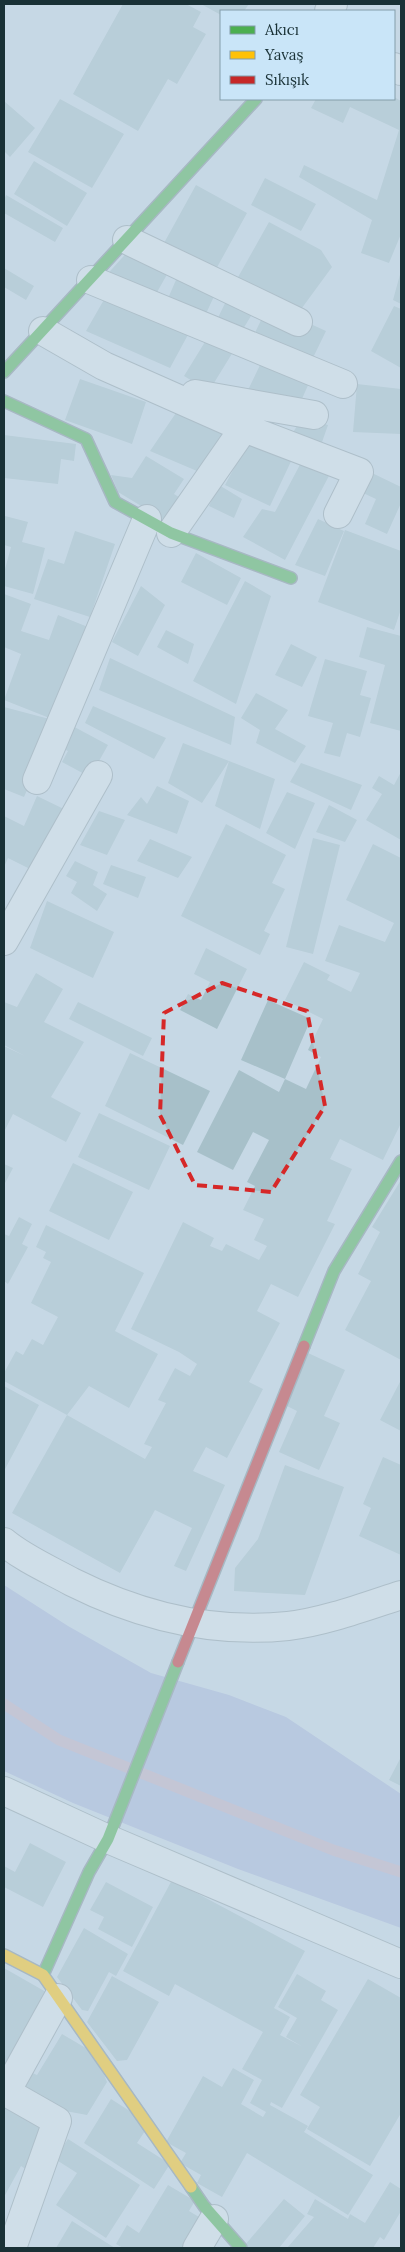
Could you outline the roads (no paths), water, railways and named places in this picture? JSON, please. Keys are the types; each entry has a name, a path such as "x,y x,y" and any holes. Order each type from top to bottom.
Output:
{"street":[{"path":"4,372 255,100"},
{"path":"127,240 298,322"},
{"path":"90,280 343,384"},
{"path":"43,331 104,366 244,428 359,472 338,514"},
{"path":"104,366 204,396 314,415"},
{"path":"4,401 86,439 115,502 171,533 291,578"},
{"path":"171,533 244,428"},
{"path":"37,780 147,519"},
{"path":"4,941 98,775"},
{"path":"43,1975 90,1872 108,1839 334,1271 401,1161"},
{"path":"4,1542 49,1570 99,1595 150,1615 194,1623 247,1628 289,1626 360,1608 401,1595"},
{"path":"4,1791 108,1839 401,1964"},
{"path":"4,1955 43,1975 214,2219 241,2248"},
{"path":"12,2248 57,2121 5,2091 58,1998"},
{"path":"197,2248 214,2219"}],"waterway":[{"path":"4,1704 59,1740 333,1850 401,1872"}]}
